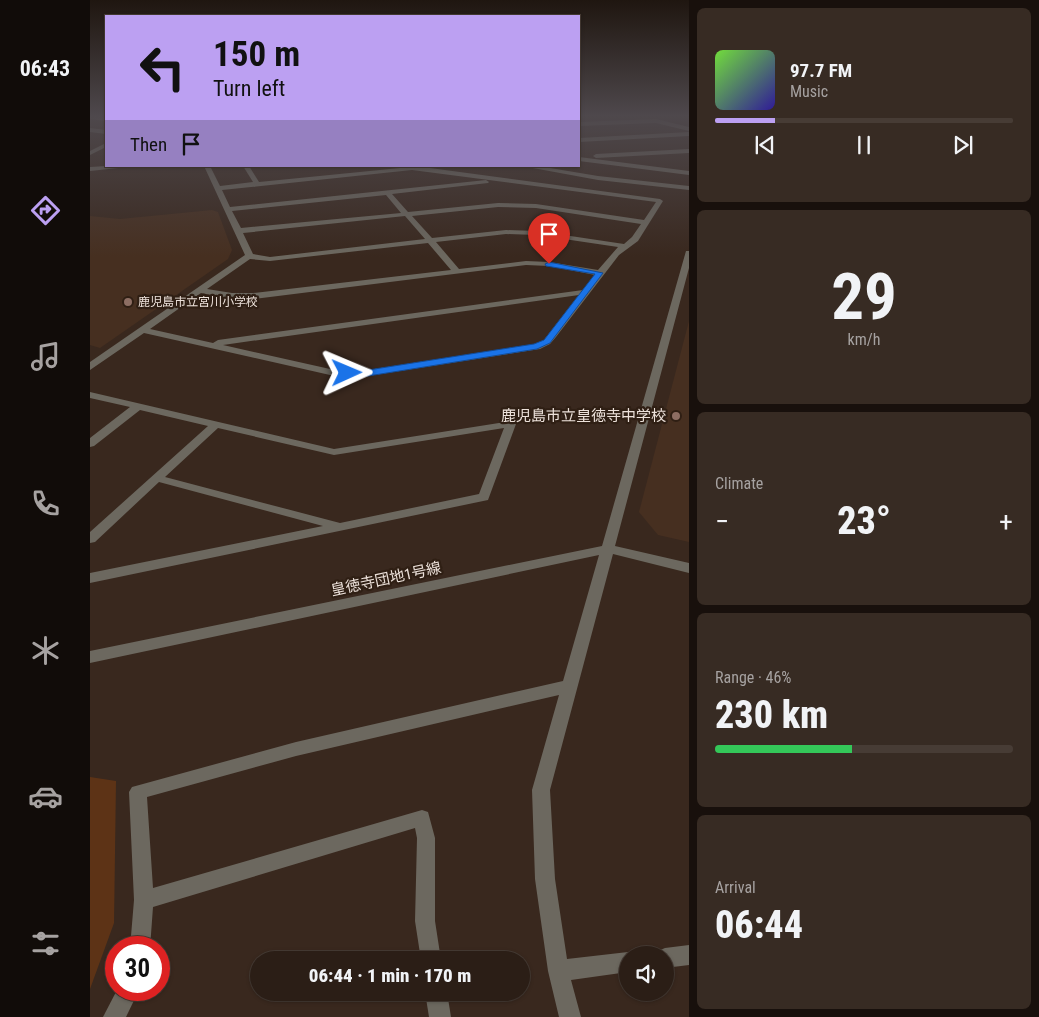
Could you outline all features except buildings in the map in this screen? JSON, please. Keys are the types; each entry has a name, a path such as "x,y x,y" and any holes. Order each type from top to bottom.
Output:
{"street":[{"path":"612,162 689,173"},
{"path":"90,168 112,167"},
{"path":"207,167 248,256"},
{"path":"247,167 257,184"},
{"path":"142,330 330,372 368,373 537,347 547,342 600,273 624,246 635,239 660,201 408,167"},
{"path":"531,167 598,178 689,188"},
{"path":"217,188 315,175 418,168"},
{"path":"227,209 509,180"},
{"path":"387,192 458,271"},
{"path":"238,232 518,204 646,223"},
{"path":"90,367 248,256 270,259 486,233 521,232 624,246"},
{"path":"570,1017 558,971 545,878 541,790 689,253"},
{"path":"199,290 232,296 253,296 516,264 538,263 600,273"},
{"path":"208,345 585,292"},
{"path":"90,394 334,452 511,424 484,497 90,578"},
{"path":"90,444 138,406"},
{"path":"90,538 216,424"},
{"path":"157,478 342,527"},
{"name":"皇徳寺団地1号線","path":"90,657 608,549 689,568"},
{"path":"141,936 144,900 138,792 296,749 570,686"},
{"path":"144,900 422,818 426,838 425,921 430,951"},
{"path":"674,956 689,954"},
{"path":"558,971 619,963"},
{"path":"114,1017 122,1001"},
{"path":"437,1001 440,1017"}],"shaded area":[{"name":"鹿児島市立宮川小学校","path":"212,210 218,212 232,250 228,259 100,348 90,345 90,216 120,219"},
{"name":"鹿児島市立皇徳寺中学校","path":"689,321 689,542 658,535 639,512"},
{"path":"90,777 116,781 114,923 109,936 105,936 105,948 90,989"}],"place":[{"name":"鹿児島市立宮川小学校","path":"128,302"},
{"name":"鹿児島市立皇徳寺中学校","path":"676,416"}],"route":[{"path":"347,373 368,373 518,350 537,347 547,342 600,273 549,264"}]}
